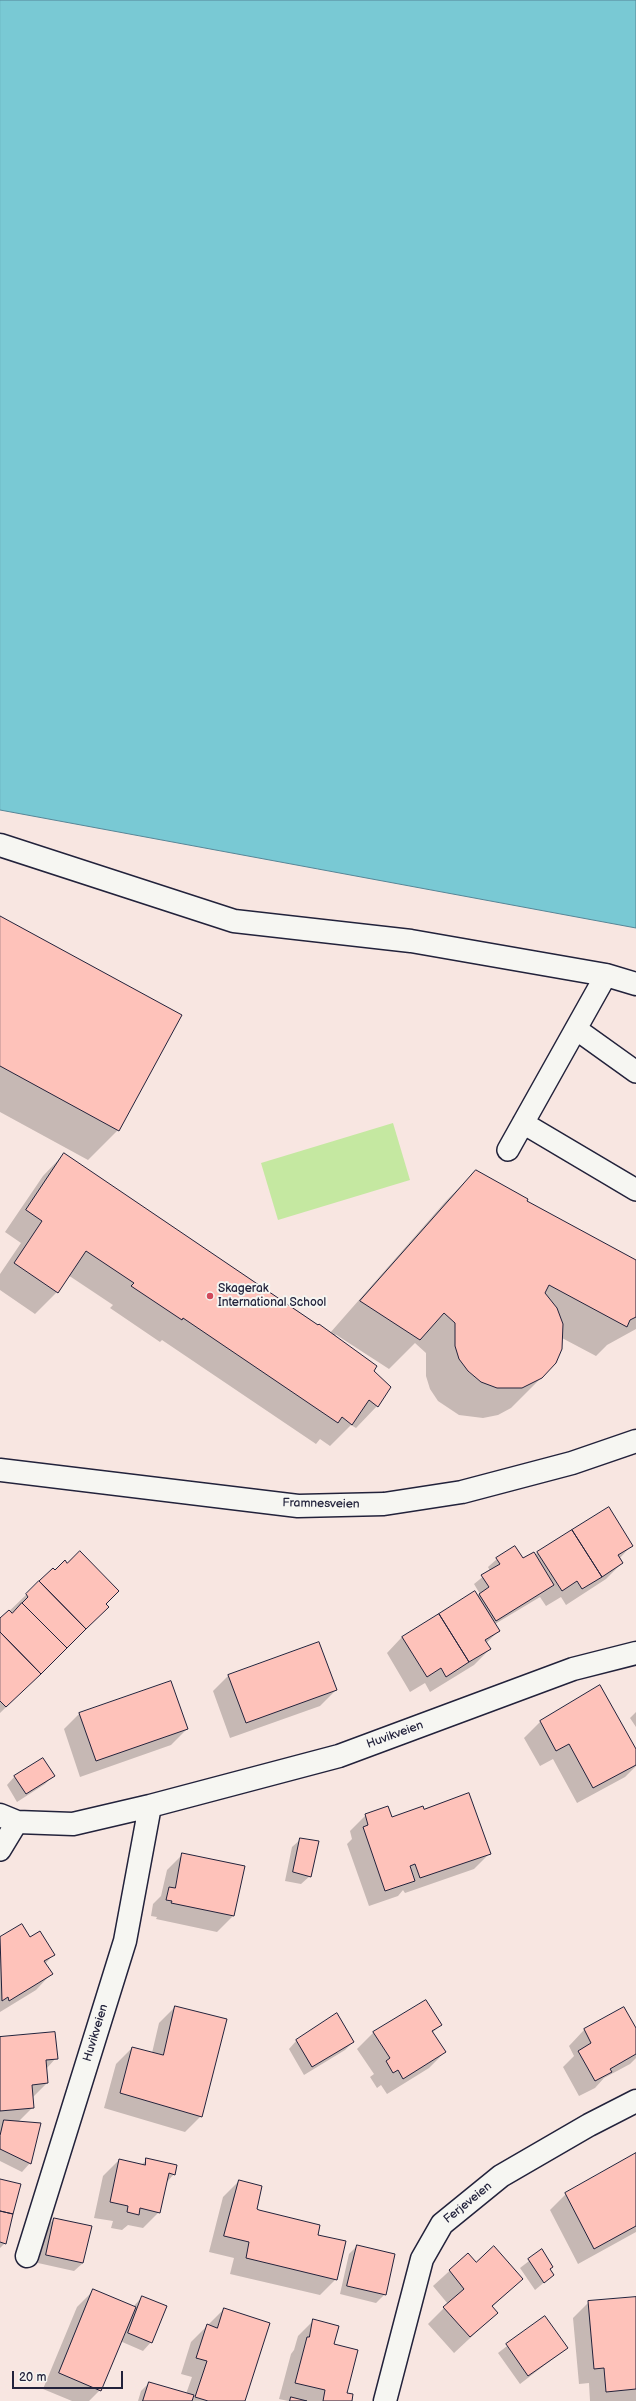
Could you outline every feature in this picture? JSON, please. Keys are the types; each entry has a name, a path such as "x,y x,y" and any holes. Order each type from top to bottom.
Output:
{"street":[{"path":"0,845 234,921 411,941 606,975 636,984"},
{"name":"Framnesveien","path":"0,1470 298,1506 384,1504 462,1492 572,1463 636,1441"},
{"name":"Huvikveien","path":"9,1818 73,1824 150,1806 339,1756 573,1669 636,1653"},
{"name":"Huvikveien","path":"27,2256 125,1942 150,1806"},
{"name":"Ferjeveien","path":"385,2401 422,2259 442,2224 501,2176 589,2125 636,2101"}],"lane":[{"path":"508,1150 606,975"},
{"path":"576,1029 636,1072"},
{"path":"523,1123 636,1190"},
{"path":"0,1850 9,1818"}],"green space":[{"path":"393,1123 410,1180 278,1220 261,1163"}],"water":[{"path":"0,0 636,0 636,928 0,810"}],"building":[{"path":"0,916 182,1015 119,1131 0,1066"},
{"path":"64,1153 318,1325 319,1324 377,1366 374,1371 391,1387 378,1407 369,1400 352,1425 342,1417 338,1423 183,1318 182,1320 131,1286 134,1283 86,1251 58,1293 14,1263 42,1221 26,1210"},
{"path":"476,1170 528,1199 527,1201 636,1260 636,1317 630,1320 627,1327 549,1285 545,1293 557,1308 563,1324 562,1349 556,1363 542,1378 522,1388 497,1388 481,1382 468,1371 459,1359 455,1346 455,1323 444,1313 420,1340 360,1301"},
{"path":"609,1507 633,1546 618,1555 623,1563 602,1577 572,1530"},
{"path":"572,1530 602,1577 582,1589 577,1581 562,1591 537,1552"},
{"path":"515,1546 523,1558 534,1552 554,1585 496,1621 479,1594 489,1587 481,1575 500,1564 496,1558"},
{"path":"80,1551 119,1591 106,1604 109,1607 86,1629 39,1581 53,1568 55,1570 65,1560 67,1563"},
{"path":"39,1581 86,1629 67,1648 22,1603 28,1597 26,1594"},
{"path":"475,1591 500,1631 485,1640 491,1649 469,1662 439,1614"},
{"path":"22,1603 67,1648 41,1674 0,1632 0,1618 9,1610 12,1613"},
{"path":"439,1614 469,1662 446,1677 441,1668 427,1677 402,1637"},
{"path":"0,1632 41,1674 6,1707 0,1701"},
{"path":"319,1642 337,1690 246,1723 228,1675"},
{"path":"171,1681 188,1729 96,1761 79,1713"},
{"path":"600,1685 636,1749 636,1765 593,1788 569,1744 556,1751 540,1721"},
{"path":"43,1758 55,1776 26,1794 14,1776"},
{"path":"469,1793 491,1854 420,1878 415,1864 410,1866 415,1881 385,1891 363,1827 368,1825 365,1814 388,1806 392,1817 423,1806 424,1809"},
{"path":"300,1838 319,1841 311,1877 293,1872"},
{"path":"182,1853 245,1866 234,1916 171,1903 172,1901 166,1900 169,1887 175,1888"},
{"path":"22,1924 30,1937 40,1931 55,1955 44,1961 53,1974 9,2001 8,1997 2,2001 0,1937"},
{"path":"426,2000 442,2025 432,2031 446,2052 403,2079 398,2070 393,2073 386,2061 390,2058 373,2032"},
{"path":"175,2006 227,2019 202,2117 120,2093 132,2047 163,2055"},
{"path":"624,2007 636,2028 636,2054 610,2069 612,2072 595,2081 578,2051 591,2043 584,2029"},
{"path":"337,2013 354,2042 312,2067 296,2040"},
{"path":"55,2032 58,2059 46,2060 48,2083 32,2085 34,2108 0,2111 0,2037"},
{"path":"4,2120 41,2123 31,2164 0,2149 0,2136"},
{"path":"636,2153 636,2226 594,2249 565,2193"},
{"path":"146,2158 177,2165 175,2175 169,2173 160,2213 140,2208 139,2215 127,2212 128,2206 110,2202 119,2159 145,2165"},
{"path":"0,2179 21,2184 13,2214 0,2211"},
{"path":"239,2180 262,2186 257,2209 320,2225 318,2235 346,2241 337,2280 246,2258 249,2242 224,2236"},
{"path":"0,2211 13,2214 6,2244 0,2242"},
{"path":"54,2218 92,2226 83,2263 46,2255"},
{"path":"357,2245 395,2254 386,2295 347,2286"},
{"path":"494,2246 523,2279 492,2306 498,2313 470,2337 443,2307 464,2289 449,2270 468,2253 476,2262"},
{"path":"542,2249 553,2267 550,2269 554,2275 544,2283 528,2259"},
{"path":"93,2289 136,2307 101,2391 59,2373"},
{"path":"142,2296 167,2306 152,2343 128,2333"},
{"path":"636,2297 636,2389 606,2392 604,2368 594,2369 588,2301"},
{"path":"224,2308 270,2323 245,2401 208,2401 195,2397 207,2361 196,2358 207,2324 217,2328"},
{"path":"545,2316 568,2348 528,2376 506,2344"},
{"path":"313,2319 339,2326 334,2344 358,2350 347,2393 353,2394 352,2401 323,2401 325,2390 295,2383"},
{"path":"149,2382 194,2395 192,2401 143,2401"},
{"path":"291,2397 307,2401 290,2401"}],"place":[{"name":"Skagerak International School","path":"210,1296"}]}
